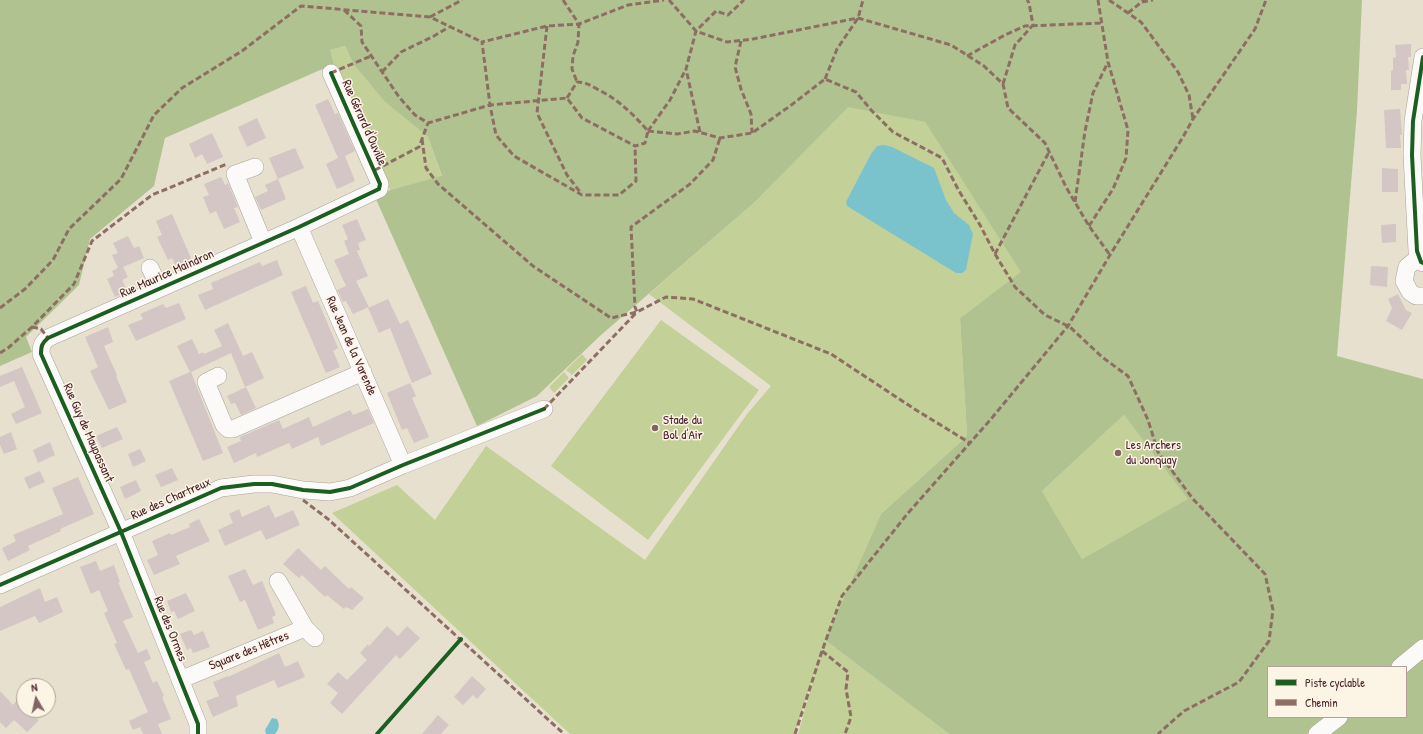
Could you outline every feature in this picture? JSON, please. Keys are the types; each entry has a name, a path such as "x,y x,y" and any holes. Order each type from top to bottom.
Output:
{"street":[{"path":"1423,57 1413,121 1412,156 1417,251 1421,260 1407,267 1404,281 1410,292 1416,296 1423,296"},
{"name":"Rue Gérard d'Ouville","path":"299,227 379,189 380,184 331,73"},
{"path":"255,167 235,174 263,242"},
{"name":"Rue Maurice Maindron","path":"43,342 48,338 299,227"},
{"name":"Rue Jean de la Varende","path":"299,227 403,465"},
{"path":"150,268 160,288"},
{"name":"Rue Guy de Maupassant","path":"43,342 41,354 120,532"},
{"path":"218,376 206,382 224,425 228,429 233,429 363,372"},
{"name":"Rue des Chartreux","path":"0,585 221,488 239,484 272,484 304,490 330,492 350,488 403,465 544,409"},
{"name":"Rue des Ormes","path":"120,532 198,724 198,734"},
{"name":"Square des Hêtres","path":"180,680 310,633 278,581"},
{"path":"1401,666 1423,648"},
{"path":"1317,734 1338,718"}],"green space":[{"path":"0,0 1362,0 1357,111 1337,356 1423,379 1423,734 949,734 825,640 881,514 967,436 960,318 1021,272 925,122 848,107 755,202 601,335 537,396 477,426 375,197 390,190 442,176 428,137 385,102 354,65 345,46 330,50 334,64 165,138 154,186 90,239 79,285 26,337 32,352 0,366","holes":["1124,415 1188,499 1082,559 1042,491"]},
{"path":"345,46 354,65 385,102 428,137 442,177 390,190 334,64 330,50"},
{"path":"848,106 925,122 1022,272 960,318 967,436 881,514 825,640 949,734 798,734 817,666 795,734 570,734 332,513 397,485 435,520 486,446 645,560 747,414 771,386 649,294 755,202"},
{"name":"Stade du Bol d'Air","path":"661,320 759,390 648,540 551,466"},
{"path":"582,354 587,360 572,375 566,370"},
{"path":"564,372 569,378 554,393 549,387"},
{"name":"Les Archers du Jonquay","path":"1124,415 1189,499 1082,559 1042,491"}],"water":[{"path":"884,145 892,147 934,168 946,200 954,213 969,225 973,234 966,270 962,273 956,273 847,206 846,202 871,154 877,146"},
{"path":"272,718 277,719 279,723 278,729 275,734 266,734 265,730"}],"building":[{"path":"1411,44 1411,57 1408,57 1409,70 1406,70 1407,84 1401,84 1401,90 1391,90 1391,71 1393,70 1393,58 1396,57 1395,45"},
{"path":"328,99 335,114 338,113 355,151 345,156 355,181 337,189 326,164 338,158 315,105"},
{"path":"1400,109 1402,135 1400,135 1401,148 1386,148 1384,110"},
{"path":"257,118 266,138 247,147 238,127"},
{"path":"212,133 223,157 207,164 202,154 195,158 189,144"},
{"path":"295,148 304,168 278,179 269,158"},
{"path":"1382,168 1398,169 1398,192 1382,192"},
{"path":"221,177 225,185 228,183 238,207 234,208 240,222 224,229 216,211 210,214 203,197 209,195 204,184"},
{"path":"278,179 286,199 261,210 255,197 268,191 265,185"},
{"path":"172,214 193,263 178,270 172,258 168,260 157,237 162,235 156,221"},
{"path":"357,219 366,240 358,243 360,250 355,251 357,251 368,276 356,281 369,307 353,314 346,301 343,302 337,290 346,286 334,260 349,254 344,241 348,239 342,225"},
{"path":"1396,224 1396,242 1382,243 1381,225"},
{"path":"128,236 134,248 139,246 144,258 123,267 128,277 122,280 128,292 115,297 107,279 114,276 112,271 118,268 112,255 118,253 113,243"},
{"path":"277,260 283,275 205,310 198,295 213,289 211,283 260,262 262,266"},
{"path":"1371,266 1388,267 1387,287 1370,285"},
{"path":"306,286 313,303 318,301 338,348 333,351 340,367 326,373 291,292"},
{"path":"1398,294 1406,310 1412,313 1402,330 1386,321 1392,308 1388,299"},
{"path":"388,299 400,324 408,320 432,374 412,383 390,328 379,333 368,308"},
{"path":"179,303 186,319 136,341 128,325 143,319 140,314 163,304 166,308"},
{"path":"228,323 243,356 252,352 264,378 245,387 231,353 191,372 223,453 203,461 169,381 190,372 177,346 192,339 199,354 203,352 204,354 222,346 214,330"},
{"path":"108,327 113,342 104,346 127,402 109,410 90,371 98,367 85,337"},
{"path":"22,367 42,413 16,424 11,414 25,407 14,381 0,387 0,376"},
{"path":"410,383 416,396 412,398 429,437 414,443 407,428 402,430 387,393"},
{"path":"246,387 256,408 241,415 235,403 231,404 227,396"},
{"path":"368,409 374,423 321,446 318,437 292,449 289,443 257,457 256,453 234,463 227,447 241,441 240,437 279,420 283,429 309,417 313,427 350,410 353,415"},
{"path":"117,427 123,439 102,448 96,436"},
{"path":"11,432 17,449 4,454 0,445 0,437"},
{"path":"50,442 55,455 38,463 33,450"},
{"path":"140,449 146,461 133,467 128,454"},
{"path":"172,468 178,480 161,487 155,475"},
{"path":"40,471 45,482 29,489 24,478"},
{"path":"78,477 94,514 60,529 61,531 28,546 30,550 8,561 2,548 16,541 13,535 63,514 52,488"},
{"path":"136,480 141,491 125,499 120,487"},
{"path":"269,505 275,518 293,510 300,525 266,540 261,530 225,546 218,530 233,523 229,514 239,509 242,517"},
{"path":"199,519 210,541 176,556 180,564 154,575 147,560 158,555 152,541 170,533 171,535 190,527 189,524"},
{"path":"298,548 321,570 325,566 349,589 351,587 364,598 352,610 346,607 344,609 327,595 325,597 302,575 299,578 283,564"},
{"path":"96,561 100,571 114,565 120,582 118,582 133,617 123,621 138,653 147,649 151,659 144,662 153,683 157,681 164,696 162,697 171,719 158,724 162,734 143,734 140,727 133,730 129,721 148,712 129,669 126,670 114,644 117,643 104,613 108,611 99,590 91,594 80,567"},
{"path":"245,569 253,585 262,581 276,615 272,617 274,623 258,630 245,600 240,602 228,576"},
{"path":"40,588 45,602 57,597 63,612 39,623 35,616 0,631 0,607"},
{"path":"186,593 195,611 178,619 174,611 171,612 167,601"},
{"path":"387,626 398,636 407,626 420,638 400,659 396,655 342,714 330,703 338,693 327,684 338,672 347,680 367,660 360,653 368,644 369,646"},
{"path":"191,630 194,635 203,631 210,647 193,653 191,648 187,650 180,634"},
{"path":"279,653 285,667 298,661 305,677 278,688 274,680 236,696 238,706 213,717 206,701 219,696 213,682 228,677"},
{"path":"472,676 486,689 477,699 473,695 463,705 454,697"},
{"path":"0,691 13,705 16,701 16,718 37,718 39,720 27,732 14,720 6,728 0,722"},
{"path":"438,715 449,725 441,734 422,734"}],"marked path":[{"path":"430,17 462,0"},
{"path":"563,0 579,24 578,42 573,56 572,69 577,82"},
{"path":"344,10 361,26 362,42 399,97 415,115 428,123 490,105 482,42 547,26 579,24 628,5 664,0"},
{"path":"669,0 696,31 727,42 753,39 858,18 951,45 984,66 1003,84 1008,108 1045,143 1066,187 1089,226 1110,255"},
{"path":"700,132 686,69 696,31 716,11 728,15 744,0"},
{"path":"825,79 837,49 858,18 863,0"},
{"path":"1003,84 1015,45 1033,25 1029,3 1027,0"},
{"path":"1089,226 1113,189 1126,158 1128,130 1108,62 1098,0"},
{"path":"1109,0 1141,22 1178,72 1189,95 1193,119"},
{"path":"1128,13 1144,0"},
{"path":"1142,2 1153,0"},
{"path":"795,734 822,651 842,596 908,513 991,419 1068,326 1193,119 1255,29 1266,0"},
{"path":"0,308 25,289 53,260 69,229 121,179 154,115 182,88 242,51 301,6 430,17 482,42"},
{"path":"967,56 1025,26 1102,23"},
{"path":"547,26 537,113 567,175 580,192"},
{"path":"382,72 401,52 449,27"},
{"path":"741,41 735,67 741,89 751,114 752,133"},
{"path":"331,73 371,56"},
{"path":"1075,202 1085,131 1093,93 1108,62"},
{"path":"648,131 670,100 686,69"},
{"path":"648,131 677,134 695,131 720,138 752,133 825,79 856,92 893,132 942,158 995,254 1049,152"},
{"path":"567,98 577,82 587,84 605,93 625,107 648,131 645,143 635,146 582,118 567,98 490,105 496,135 514,156 582,195 619,195 636,181 635,146"},
{"path":"375,170 419,147 428,123"},
{"path":"544,409 637,312 635,307 631,227 690,184 713,160 720,138"},
{"path":"422,139 426,168 438,184 533,266 611,318 637,312 666,297 693,299 831,354 916,410 970,443"},
{"path":"0,353 32,327 74,284 92,241 152,195 227,164"},
{"path":"995,254 1015,287 1045,315 1070,327 1102,357 1128,376 1148,420 1158,452 1193,499 1265,574 1273,610 1269,641 1239,682 1184,711 1158,734"},
{"path":"32,327 41,329 48,338"},
{"path":"303,500 328,519 564,734"},
{"path":"822,651 848,672 846,689 851,717 845,734"}],"cycle path":[{"path":"1423,57 1413,121 1412,155 1417,251 1421,262 1423,263"},
{"path":"198,734 198,724 121,532 41,354 42,347 43,343 48,338 299,227 379,189 380,184 331,73"},
{"path":"0,585 221,488 254,484 272,484 303,490 330,492 350,488 403,465 544,409"},
{"path":"377,734 461,639"}],"place":[{"name":"Stade du Bol d'Air","path":"655,428"},
{"name":"Les Archers du Jonquay","path":"1118,453"}]}
